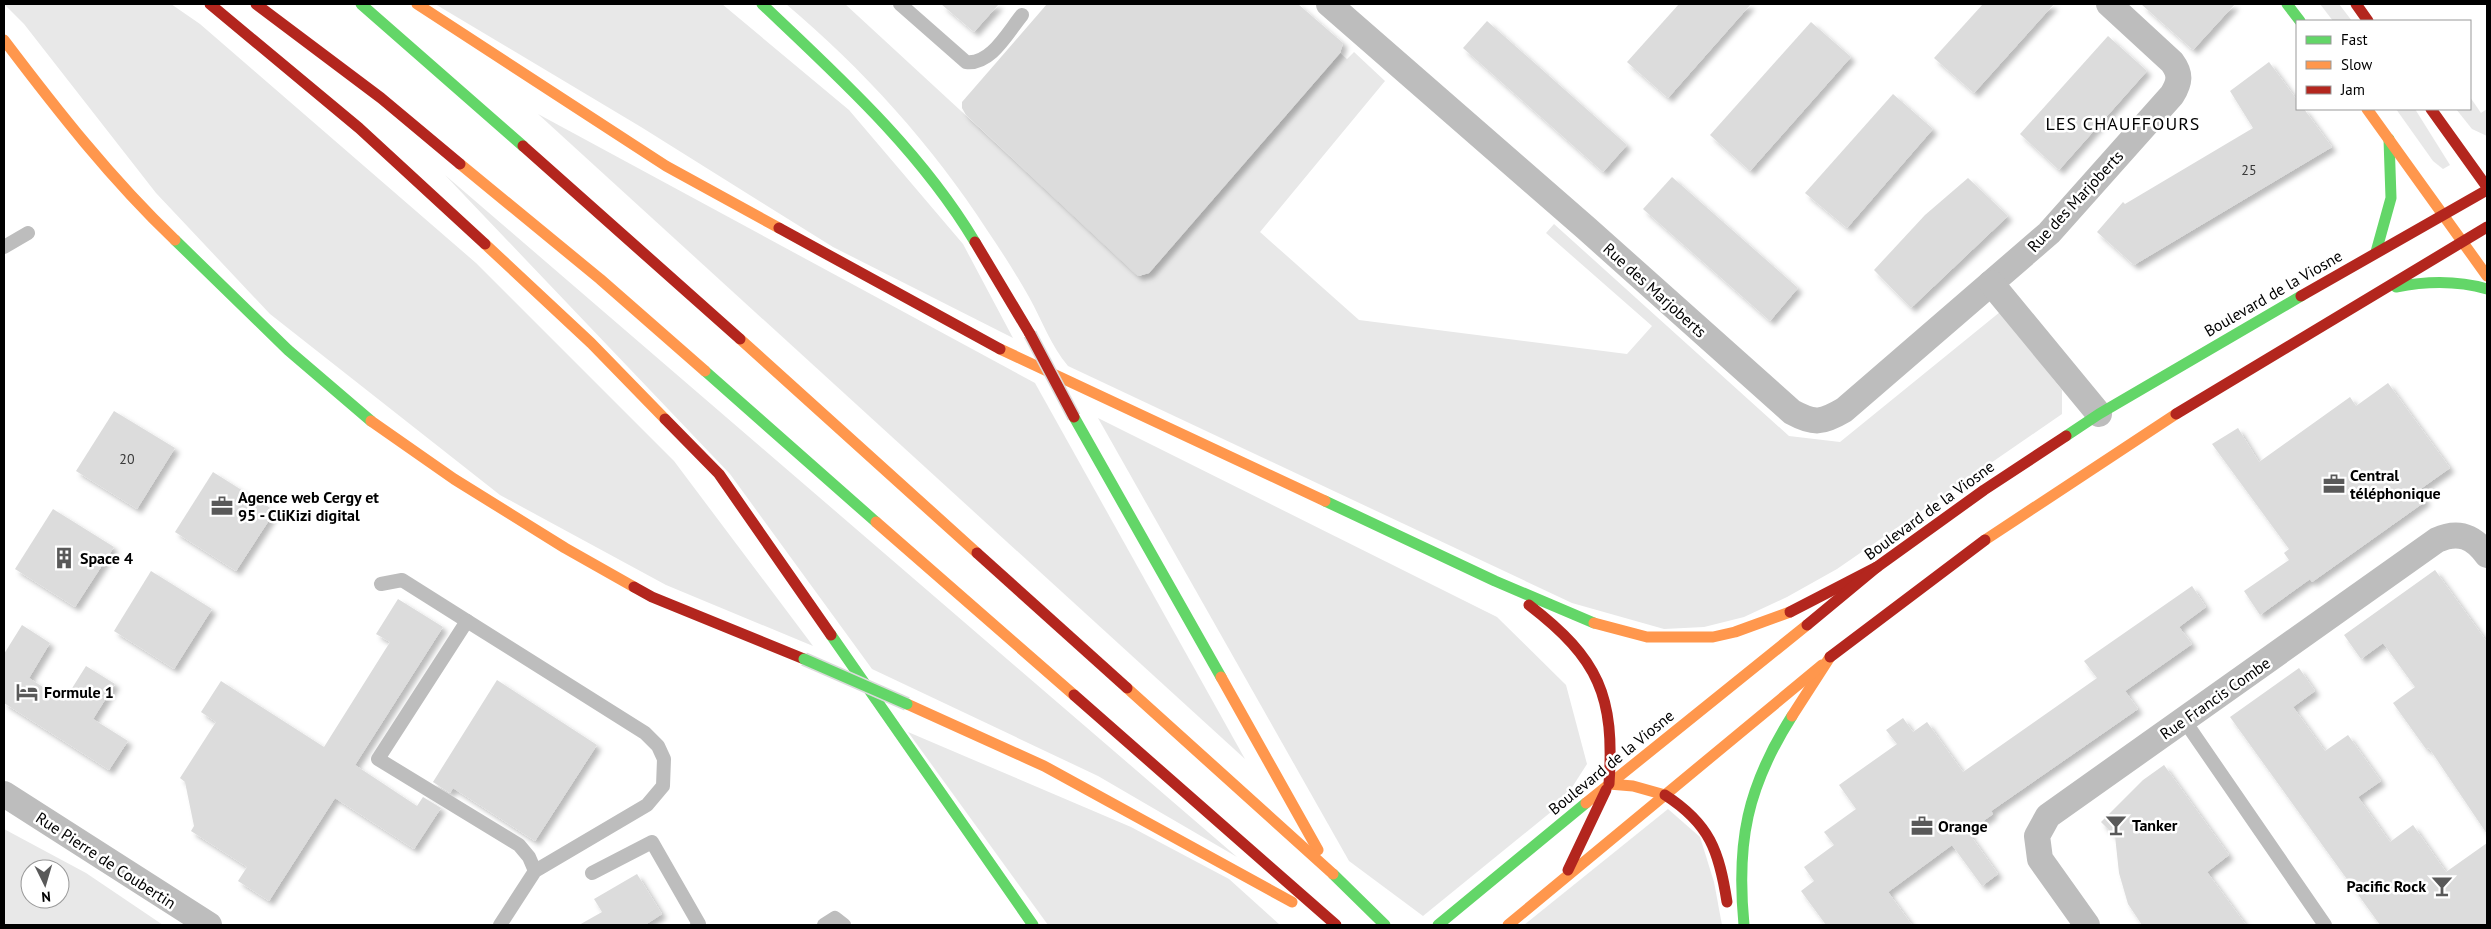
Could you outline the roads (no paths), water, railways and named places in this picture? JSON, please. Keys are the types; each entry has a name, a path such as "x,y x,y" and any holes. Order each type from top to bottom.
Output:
{"main road":[{"path":"210,4 359,128 576,329 719,474 1033,925"},
{"path":"256,4 381,98 600,279 1336,925"},
{"path":"362,4 627,237 1330,871 1385,925"},
{"path":"417,4 666,166 980,340 1494,581 1592,622 1647,637 1690,638 1736,632 1791,612 1877,567"},
{"path":"762,4 862,98 954,207 1030,334 1074,417 1330,871"},
{"path":"2287,4 2299,20"},
{"path":"2356,4 2367,20"},
{"path":"4,40 54,106 134,202 288,350 378,427 454,479 565,548 652,597 804,659 1044,766 1336,925"},
{"path":"4,58 54,106"},
{"path":"2368,110 2487,276"},
{"path":"2432,110 2487,188"},
{"path":"2448,133 2478,154"},
{"path":"2376,252 2391,198 2389,138"},
{"name":"Boulevard de la Viosne","path":"1438,925 1877,567 1984,490 2099,414 2487,188"},
{"path":"1508,925 1830,657 1960,558 2036,505 2206,397 2487,227"},
{"path":"2380,291 2402,286 2440,282 2473,284 2487,289"},
{"path":"1494,581 1548,620 1577,647 1598,677 1607,700 1611,729 1609,784 1562,880"},
{"path":"1744,925 1740,870 1741,849 1754,790 1777,738 1830,657"},
{"path":"1609,784 1633,786 1665,795 1688,808 1705,827 1713,842 1724,879 1729,917"}],"street":[{"name":"Rue des Marjoberts","path":"1329,4 1586,228 1792,412 1809,422 1830,418 1844,410 2061,220 2162,106 2179,83 2179,71 2172,62 2109,4"},
{"path":"1991,283 2099,414"},
{"name":"Rue Francis Combe","path":"2087,925 2040,859 2036,836 2048,816 2437,540 2445,536 2464,535 2473,539 2487,556"},
{"name":"Rue Pierre de Coubertin","path":"4,794 208,925"}],"lane":[{"path":"900,4 966,62 972,63 980,62 987,57 1022,15"},
{"path":"4,247 28,233"},
{"path":"381,584 402,580 645,733 658,746 664,760 663,786 647,805 535,870 500,925"},
{"path":"467,621 378,759 519,845 529,857 535,870"},
{"path":"2184,720 2325,925"},
{"path":"592,873 652,842 700,924 697,925"},
{"path":"824,925 835,918 844,925"}],"place":[{"name":"Central téléphonique","path":"2334,484"},
{"name":"Agence web Cergy et 95 - CliKizi digital","path":"222,506"},
{"name":"Space 4","path":"64,558"},
{"name":"Formule 1","path":"27,692"},
{"name":"Tanker","path":"2116,825"},
{"name":"Orange","path":"1922,826"},
{"name":"Pacific Rock","path":"2442,886"}],"district":[{"name":"LES CHAUFFOURS","path":"2123,124"}]}
